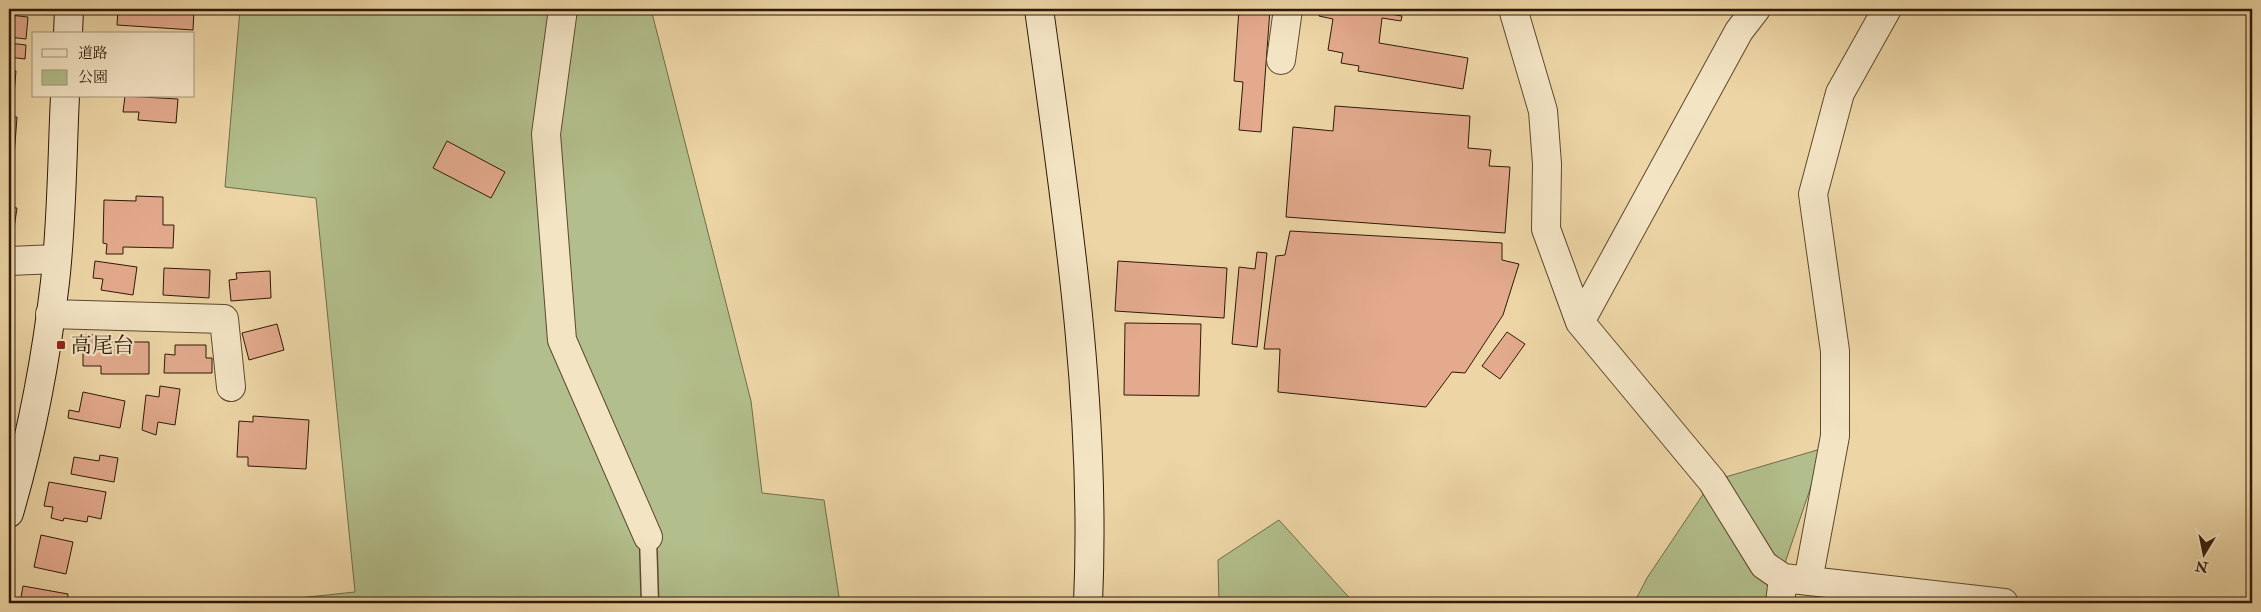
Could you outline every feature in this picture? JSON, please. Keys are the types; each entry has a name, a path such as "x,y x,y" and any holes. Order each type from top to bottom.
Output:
{"street":[{"path":"68,32 69,9"},
{"path":"563,9 546,134 562,340 648,537"},
{"path":"1039,9 1071,236 1082,348 1091,542 1088,603"},
{"path":"1281,60 1288,9"},
{"path":"1513,9 1543,111 1547,164 1546,229 1580,322 1712,481 1764,565 1791,587 2004,603"},
{"path":"1580,322 1739,30 1756,9"},
{"path":"1791,587 1835,436 1835,351 1813,194 1840,93 1887,9"},
{"path":"9,513 22,468 41,381 57,259 65,98"},
{"path":"9,261 57,259"},
{"path":"50,314 224,319 231,387"}],"lane":[{"path":"648,537 650,603"}],"green space":[{"path":"240,9 651,9 751,401 762,493 824,500 840,603 251,603 355,592 316,198 225,187"},
{"path":"1824,448 1786,560 1778,603 1634,603 1647,578 1712,481"},
{"path":"1279,520 1354,603 1219,603 1218,560"}],"building":[{"path":"118,9 194,9 193,30 117,25"},
{"path":"1239,9 1270,9 1261,132 1239,130 1243,82 1234,81"},
{"path":"1320,9 1385,9 1384,13 1402,16 1401,21 1382,18 1379,43 1468,58 1463,89 1358,71 1359,66 1341,63 1343,53 1328,50 1333,19 1319,16"},
{"path":"9,15 28,17 26,39 9,37"},
{"path":"9,43 26,45 25,59 9,57"},
{"path":"9,71 16,71 14,94 9,94"},
{"path":"125,98 178,99 176,123 138,120 139,112 123,112"},
{"path":"1335,106 1470,116 1468,148 1491,150 1489,166 1510,167 1505,233 1286,217 1293,127 1333,131"},
{"path":"9,117 17,117 14,157 9,156"},
{"path":"447,141 505,172 491,198 433,168"},
{"path":"9,189 11,189 9,207"},
{"path":"136,196 163,197 163,225 174,225 173,248 123,247 123,254 106,254 107,244 103,243 104,200 136,201"},
{"path":"9,207 17,208 12,242 9,242"},
{"path":"1290,231 1502,243 1502,260 1519,264 1503,315 1465,373 1452,372 1426,407 1278,392 1280,349 1264,349 1276,256 1285,255"},
{"path":"1257,252 1267,253 1257,347 1232,344 1239,267 1255,269"},
{"path":"95,261 137,267 133,295 101,290 103,279 93,278"},
{"path":"1118,261 1227,268 1224,318 1115,311"},
{"path":"164,268 210,270 209,298 163,295"},
{"path":"270,271 271,298 231,301 229,280 237,279 236,273"},
{"path":"1125,323 1201,324 1199,396 1124,395"},
{"path":"277,324 284,350 249,360 242,333"},
{"path":"1507,332 1525,344 1500,379 1482,366"},
{"path":"83,335 99,335 99,342 149,342 149,374 101,374 101,366 83,366"},
{"path":"175,345 206,345 206,358 212,358 212,373 164,373 165,354 175,355"},
{"path":"160,386 180,389 175,425 158,422 156,435 142,430 146,395 159,397"},
{"path":"83,392 125,401 120,428 68,418 69,410 79,412"},
{"path":"253,416 309,420 306,469 248,466 248,457 237,457 239,421 253,422"},
{"path":"100,455 118,458 114,482 71,474 74,457 99,461"},
{"path":"49,482 106,492 101,519 88,516 87,522 64,518 63,521 51,518 53,507 44,506"},
{"path":"41,535 73,542 66,574 34,567"},
{"path":"23,586 68,594 67,603 20,603"}],"place":[{"name":"高尾台","path":"61,345"}]}
